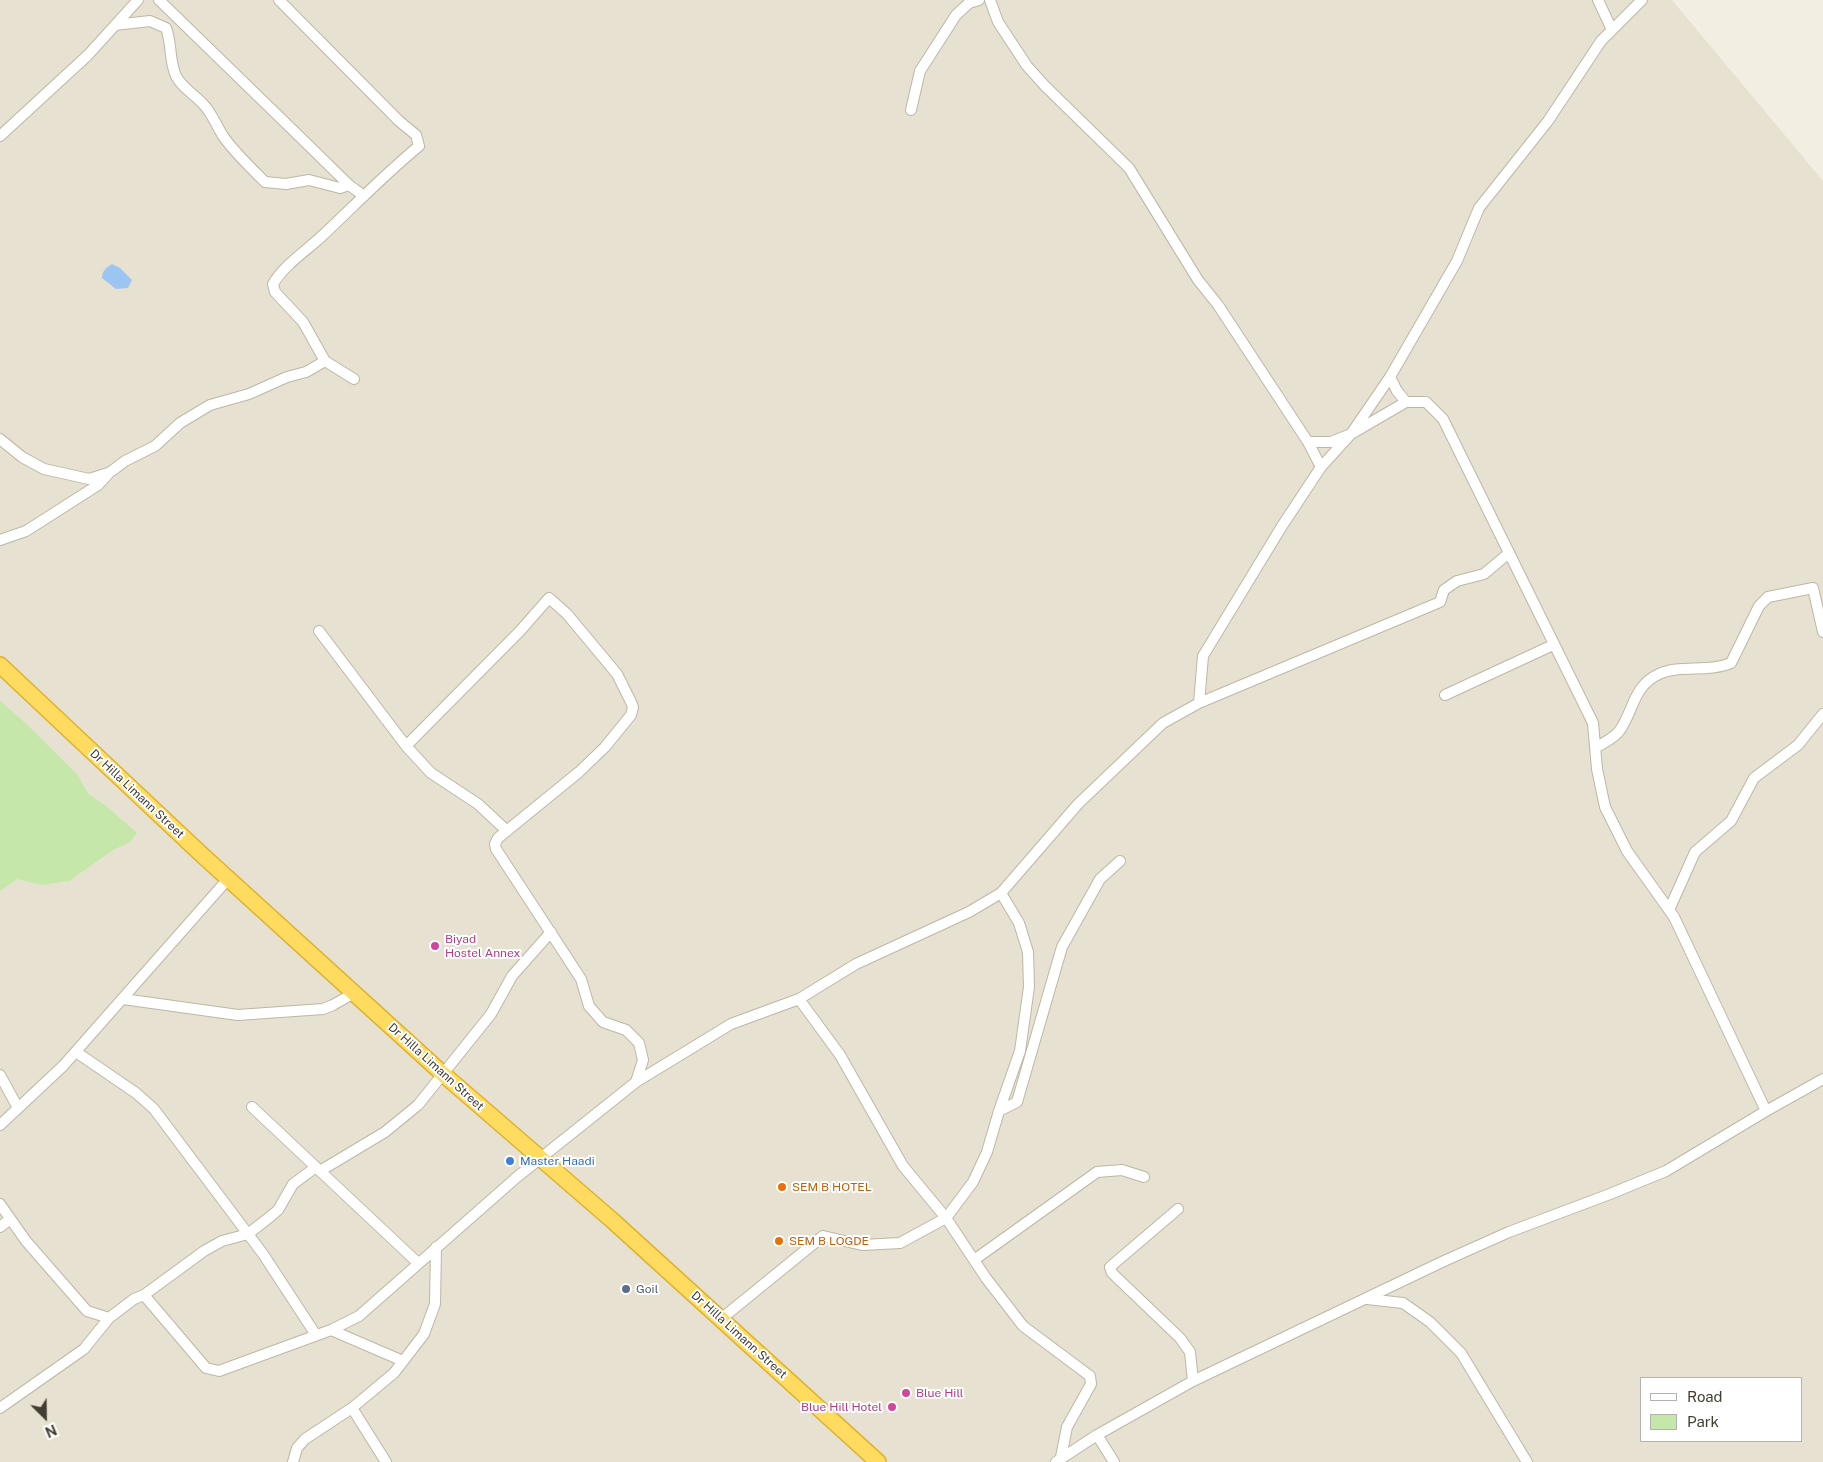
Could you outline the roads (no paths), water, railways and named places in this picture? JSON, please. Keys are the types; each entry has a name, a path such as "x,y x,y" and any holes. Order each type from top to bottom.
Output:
{"highway":[{"name":"Dr Hilla Limann Street","path":"0,664 228,879 443,1074 613,1221 878,1462"}],"street":[{"path":"0,136 88,55 138,0"},
{"path":"159,0 349,185 364,196"},
{"path":"279,0 399,121 416,135 419,146 398,163 278,275 273,284 275,292 303,322 325,361 354,379"},
{"path":"911,110 920,71 956,15 969,3 980,0"},
{"path":"990,0 998,22 1027,66 1129,168 1198,280 1218,305 1308,442 1321,467"},
{"path":"1598,0 1612,30"},
{"path":"1199,703 1202,656 1282,526 1321,467 1351,434 1390,377 1457,261 1479,208 1548,120 1601,41 1642,0"},
{"path":"115,24 150,21 166,28 170,38 170,54 176,76 182,85 202,102 212,114 224,136 265,182 286,184 309,180 340,188 349,185"},
{"path":"0,540 26,531 98,485 124,461 155,446 180,423 210,405 249,394 287,377 306,372 325,361"},
{"path":"1390,377 1397,391 1406,402"},
{"path":"1308,442 1331,442 1351,434 1406,402 1426,402 1443,419 1593,723 1597,769 1605,807 1627,850 1674,917 1766,1111"},
{"path":"0,439 22,457 44,469 89,479 109,473"},
{"path":"144,1295 206,1368 219,1371 331,1330 359,1316 517,1176 541,1159 636,1082 731,1024 799,999 856,964 969,912 1001,893 1078,804 1163,723 1199,703 1440,602 1444,590 1457,580 1484,574 1509,553"},
{"path":"1595,748 1616,735 1636,694 1659,673 1674,670 1720,668 1732,664 1759,606 1768,597 1813,588 1823,632"},
{"path":"406,746 520,631 549,598 567,614 616,674 633,707 631,715 585,767 498,838 495,844 496,849 581,979 589,1006 603,1022 626,1030 639,1043 643,1060 636,1082"},
{"path":"319,632 406,746 431,773 478,804 507,831"},
{"path":"1445,695 1553,645"},
{"path":"1669,910 1696,852 1731,822 1754,778 1798,745 1823,714"},
{"path":"999,1111 1017,1102 1062,947 1100,879 1120,861"},
{"path":"0,1124 63,1066 228,879"},
{"path":"721,1319 823,1236 862,1245 900,1243 946,1218 973,1182 987,1152 1020,1051 1029,987 1028,952 1019,923 1001,893"},
{"path":"0,1408 84,1349 109,1318 134,1299 144,1295 212,1246 234,1237 248,1234 278,1210 293,1184 386,1132 418,1105 491,1014 512,976 552,932"},
{"path":"123,999 238,1015 323,1009 354,993"},
{"path":"799,999 840,1056 903,1166 946,1218 1022,1326 1090,1376 1092,1384 1067,1426 1059,1460"},
{"path":"76,1052 136,1093 154,1110 263,1254 316,1335"},
{"path":"0,1075 18,1108"},
{"path":"1059,1460 1097,1435 1193,1381 1509,1232 1610,1194 1666,1170 1823,1079"},
{"path":"252,1107 418,1263"},
{"path":"974,1260 1097,1172 1122,1170 1144,1177"},
{"path":"0,1204 26,1241 86,1311 109,1318"},
{"path":"1178,1209 1110,1267 1112,1273 1180,1338 1190,1352 1193,1381"},
{"path":"0,1227 10,1219"},
{"path":"293,1462 298,1448 305,1440 352,1408 394,1373 424,1334 435,1304 436,1247"},
{"path":"1366,1299 1403,1303 1430,1322 1461,1353 1527,1462"},
{"path":"331,1330 403,1361"},
{"path":"352,1408 386,1462"},
{"path":"1097,1435 1114,1462"}],"water":[{"path":"112,264 120,268 132,280 128,288 116,289 102,278 105,270"}],"place":[{"name":"Biyad Hostel Annex","path":"435,946"},
{"name":"Master Haadi","path":"510,1161"},
{"name":"SEM B HOTEL","path":"782,1187"},
{"name":"SEM B LOGDE","path":"779,1241"},
{"name":"Goil","path":"626,1289"},
{"name":"Blue Hill","path":"906,1393"},
{"name":"Blue Hill Hotel","path":"892,1407"}]}
